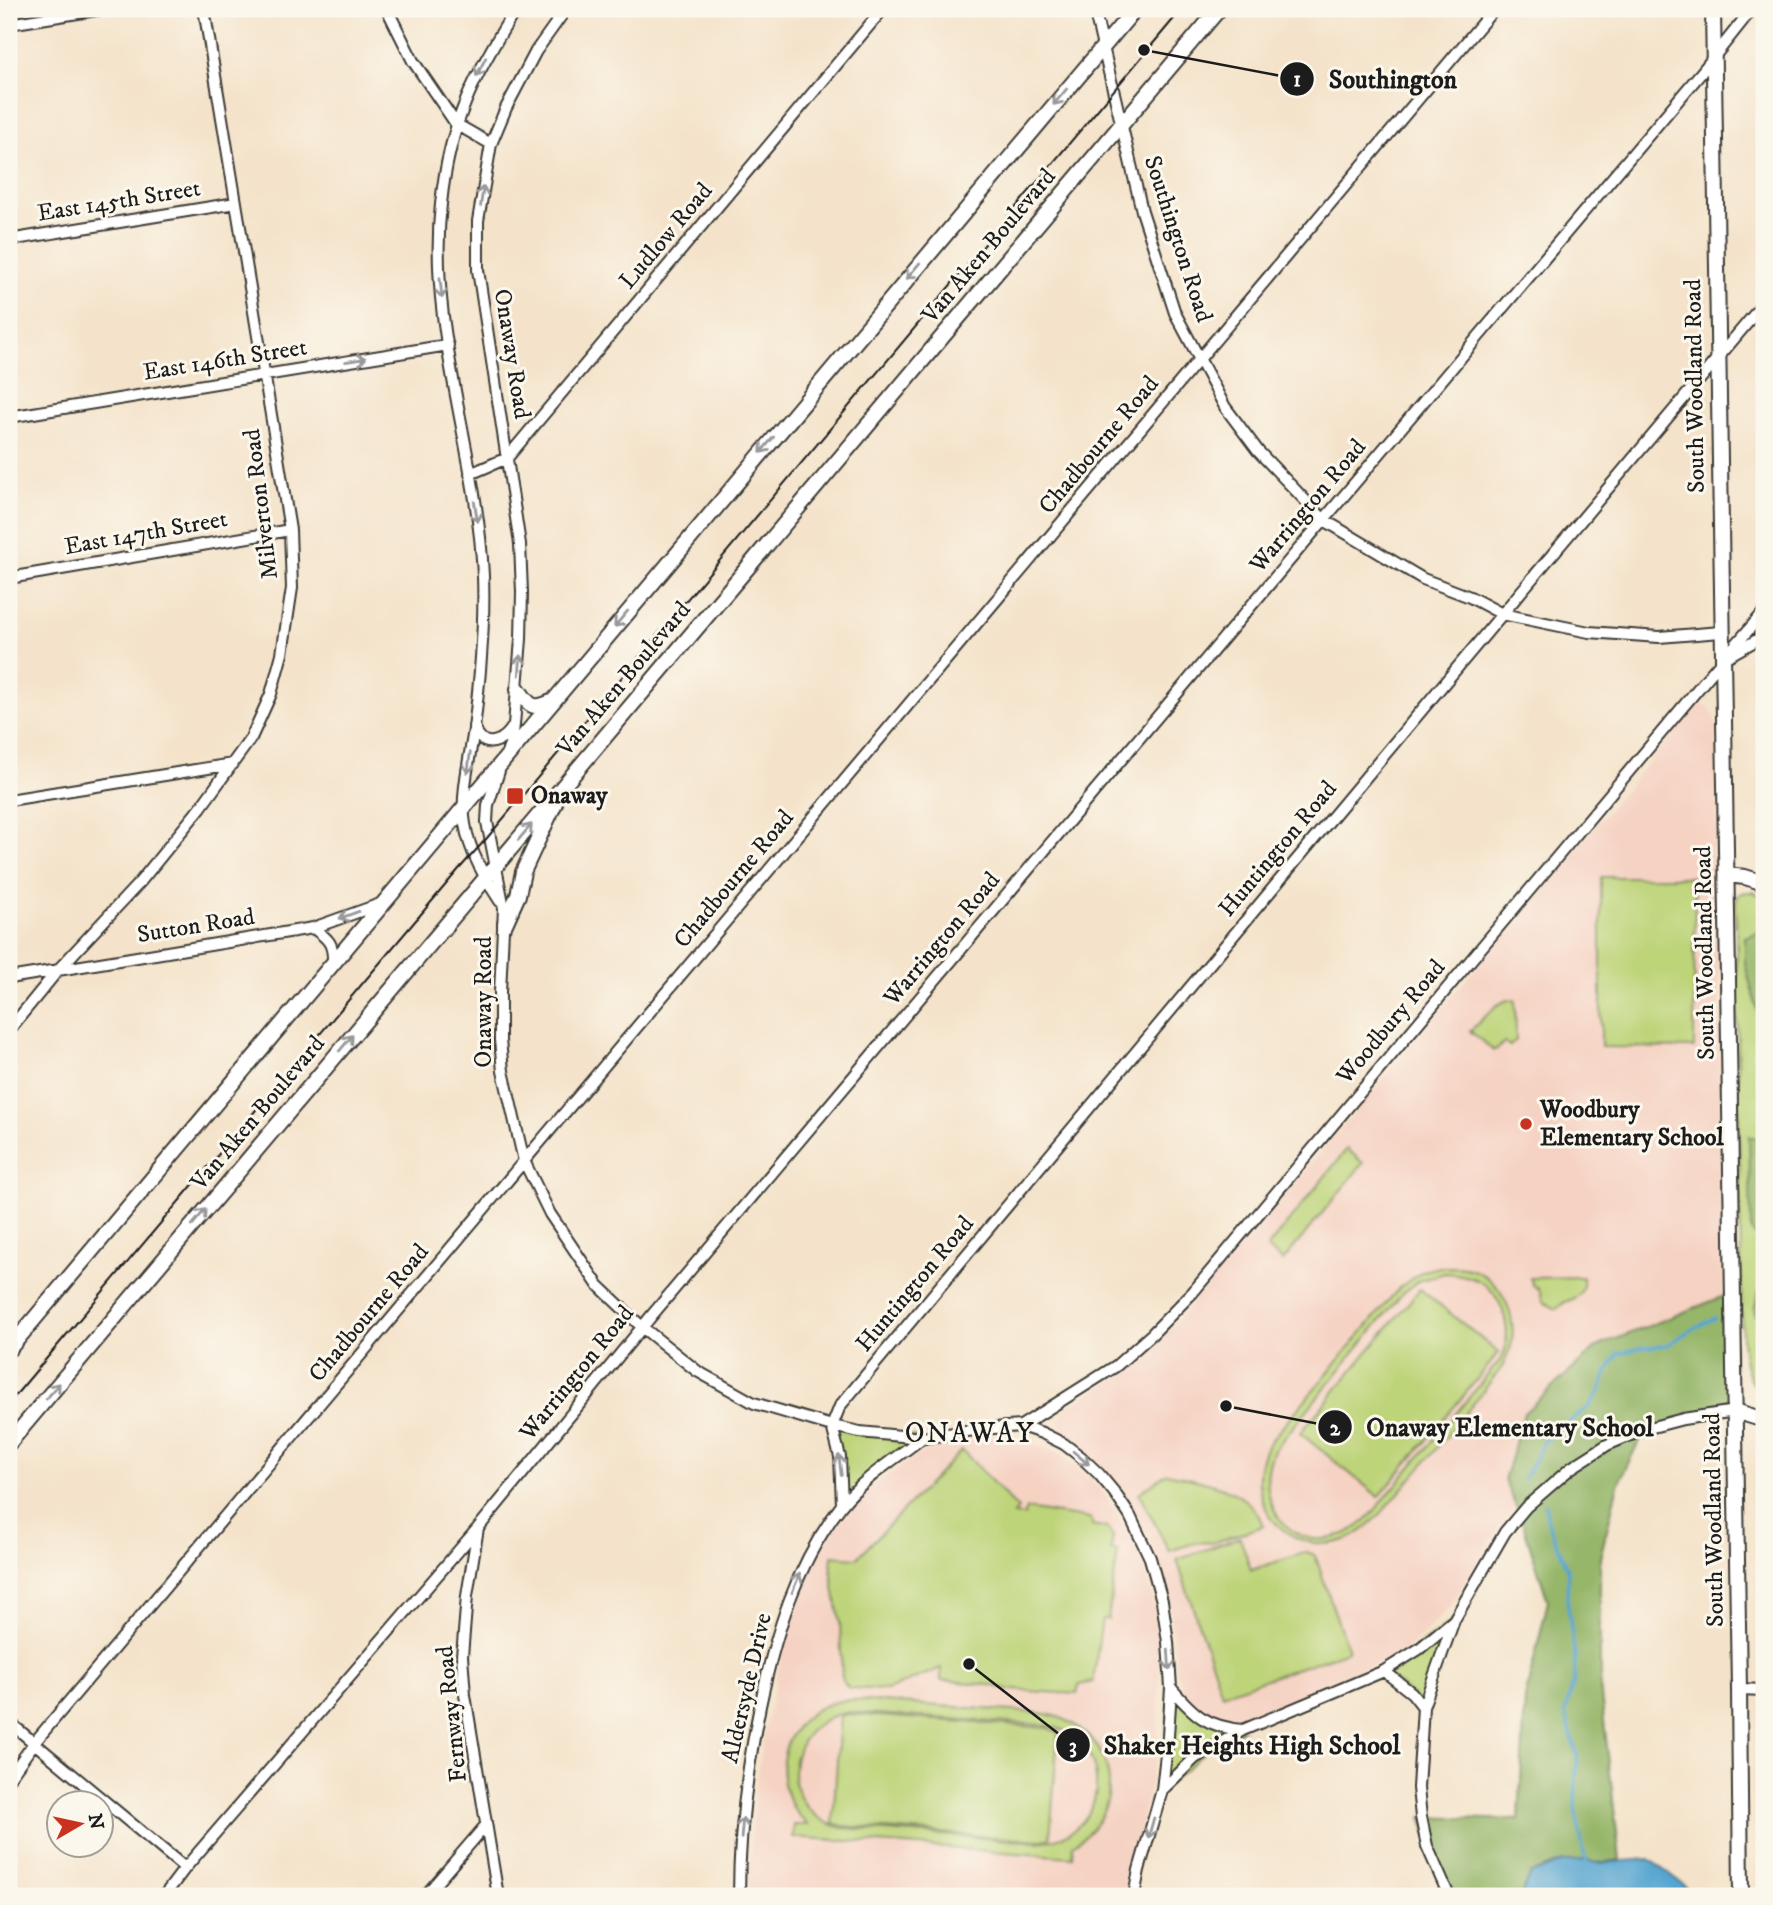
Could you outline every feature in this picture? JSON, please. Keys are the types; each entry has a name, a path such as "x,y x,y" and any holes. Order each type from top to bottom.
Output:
{"main road":[{"name":"Van Aken Boulevard","path":"9,1349 1135,9"},
{"name":"Van Aken Boulevard","path":"9,1443 1219,9"},
{"name":"South Woodland Road","path":"1713,9 1741,1896"},
{"path":"518,689 528,703 536,707 551,702"},
{"path":"505,924 518,895 523,872 560,791"},
{"path":"1727,875 1764,883"},
{"path":"1735,1411 1764,1420"}],"street":[{"path":"9,24 103,9"},
{"name":"Milverton Road","path":"9,1030 58,970 140,882 233,764 251,738 271,694 282,654 292,588 290,530 204,9"},
{"path":"387,9 413,61 456,124 491,144"},
{"name":"Onaway Road","path":"516,9 489,52 456,124 445,169 438,252 448,345 470,474 483,576 482,643 464,806 465,824 468,837 491,873 504,908 500,1040 508,1095 524,1161 550,1214 598,1285 642,1327 697,1371 754,1403 860,1432 922,1438 1021,1426 1064,1444 1099,1474 1114,1492 1130,1516 1150,1558 1162,1601 1171,1688 1162,1790 1134,1896"},
{"name":"Onaway Road","path":"491,873 488,805 512,740 518,689 522,603 520,544 478,270 478,220 491,144 506,108 536,51 566,9"},
{"name":"Ludlow Road","path":"470,474 508,458 883,9"},
{"name":"Southington Road","path":"1094,9 1142,211 1175,313 1225,407 1258,451 1324,520 1423,579 1470,597 1502,614 1588,632 1659,637 1721,632"},
{"name":"Chadbourne Road","path":"9,1777 1494,9"},
{"name":"Warrington Road","path":"164,1896 185,1868 478,1528 642,1327 1701,73 1752,9"},
{"name":"East 145th Street","path":"9,240 236,203"},
{"name":"Huntington Road","path":"832,1426 840,1406 1764,303"},
{"name":"East 146th Street","path":"9,418 448,345"},
{"name":"East 147th Street","path":"9,578 290,530"},
{"name":"Woodbury Road","path":"1021,1426 1116,1366 1193,1292 1764,612"},
{"path":"1722,660 1764,636"},
{"path":"474,726 479,737 487,742 498,742 508,736 514,725"},
{"path":"9,800 233,764"},
{"name":"Sutton Road","path":"9,978 313,928 386,902"},
{"path":"313,928 326,937 332,946 333,964"},
{"path":"1449,1896 1427,1846 1420,1817 1418,1788 1423,1707 1454,1620 1505,1532 1540,1493 1571,1468 1607,1445 1645,1429 1683,1419 1735,1411"},
{"path":"832,1426 840,1457 842,1504"},
{"name":"Aldersyde Drive","path":"739,1896 741,1828 750,1753 766,1677 786,1608 817,1539 842,1504 922,1438"},
{"name":"Fernway Road","path":"478,1528 467,1596 462,1656 498,1896"},
{"path":"1162,1790 1195,1758 1243,1730 1384,1671 1419,1649 1454,1620"},
{"path":"1384,1671 1412,1693 1423,1707"},
{"path":"1171,1688 1187,1707 1201,1717 1225,1728 1243,1730"},
{"path":"1739,1689 1764,1690"},
{"path":"9,1722 185,1868"},
{"path":"425,1896 486,1825"}],"shaded area":[{"path":"1702,705 1712,711 1716,725 1724,1389 1548,1472 1514,1508 1455,1600 1423,1635 1404,1650 1353,1675 1251,1718 1228,1720 1217,1717 1195,1704 1181,1684 1177,1672 1170,1606 1149,1539 1115,1479 1061,1429 1061,1416 1065,1409 1115,1378 1174,1324 1695,707"},
{"path":"994,1436 1014,1438 1060,1454 1089,1477 1106,1496 1131,1536 1150,1587 1160,1674 1157,1754 1125,1896 748,1896 755,1788 767,1718 785,1642 812,1567 825,1543 843,1519 881,1480 928,1450 953,1440"}],"green space":[{"path":"1601,877 1695,877 1694,1048 1601,1047"},
{"path":"1746,892 1764,897 1764,1399 1747,1371 1742,1338 1736,902 1739,895"},
{"path":"1764,930 1764,1035 1745,964 1745,937"},
{"path":"1507,1000 1515,1000 1516,1040 1510,1046 1504,1043 1493,1050 1470,1031 1497,1005"},
{"path":"1749,1136 1764,1141 1764,1250 1751,1231"},
{"path":"1347,1149 1363,1163 1283,1261 1267,1248"},
{"path":"1440,1267 1465,1268 1491,1281 1504,1299 1512,1320 1512,1342 1505,1361 1429,1458 1373,1522 1350,1538 1339,1542 1316,1543 1295,1537 1277,1524 1262,1498 1259,1471 1268,1444 1400,1287 1423,1271","holes":["1445,1273 1467,1276 1487,1286 1494,1293 1503,1310 1507,1330 1502,1358 1360,1525 1340,1536 1321,1539 1304,1536 1289,1529 1278,1517 1267,1485 1275,1449 1402,1294 1418,1281"]},
{"path":"1583,1277 1580,1294 1556,1309 1543,1302 1539,1289 1533,1285 1530,1278"},
{"path":"1420,1289 1499,1353 1379,1497 1300,1433"},
{"path":"1759,1291 1764,1291 1764,1328 1760,1327 1754,1310"},
{"path":"1732,1293 1735,1411 1645,1429 1618,1484 1600,1558 1600,1686 1620,1860 1560,1863 1531,1874 1521,1896 1449,1896 1421,1817 1519,1820 1525,1698 1548,1601 1520,1515 1504,1480 1524,1413 1598,1346"},
{"path":"832,1426 922,1438 842,1504"},
{"path":"962,1450 1018,1509 1013,1515 1025,1516 1026,1509 1092,1519 1092,1525 1107,1528 1113,1536 1111,1550 1118,1552 1108,1619 1102,1619 1093,1682 1079,1685 1077,1694 1011,1690 941,1680 941,1668 888,1690 849,1688 842,1680 840,1623 831,1569 832,1556 857,1558"},
{"path":"1167,1473 1210,1483 1237,1494 1257,1513 1263,1526 1212,1543 1198,1542 1169,1551 1139,1493"},
{"path":"1240,1537 1251,1570 1307,1552 1315,1555 1348,1651 1222,1694 1177,1560"},
{"path":"1454,1620 1423,1707 1384,1671"},
{"path":"1171,1688 1201,1717 1243,1730 1208,1749 1162,1790"},
{"path":"854,1700 1039,1713 1064,1719 1084,1731 1098,1748 1107,1767 1109,1788 1104,1809 1093,1828 1073,1845 1072,1857 793,1837 794,1825 808,1825 793,1807 785,1786 783,1766 787,1746 796,1728 811,1713 830,1704","holes":["849,1712 1042,1725 1066,1732 1083,1746 1093,1764 1096,1785 1092,1805 1081,1823 1063,1836 1038,1842 842,1828 820,1819 805,1804 796,1787 794,1768 799,1749 809,1732 826,1719"]},
{"path":"849,1714 1047,1728 1058,1732 1050,1838 1042,1840 843,1826 833,1823 840,1716"}],"water":[{"path":"1649,1859 1685,1886 1692,1896 1521,1896 1531,1874 1560,1863"}],"waterway":[{"path":"1524,1479 1543,1443 1589,1406 1600,1391 1618,1354 1668,1345 1715,1318"},
{"path":"1545,1504 1549,1526 1568,1569 1567,1599 1575,1657 1574,1680 1565,1713 1577,1755 1575,1809 1586,1863"}],"tram line":[{"path":"9,1403 1182,9"}],"place":[{"name":"Southington","path":"1144,50"},
{"name":"Onaway","path":"515,796"},
{"name":"Woodbury Elementary School","path":"1526,1124"},
{"name":"Onaway Elementary School","path":"1226,1406"},
{"name":"Shaker Heights High School","path":"969,1664"}],"district":[{"name":"ONAWAY","path":"970,1433"}]}
